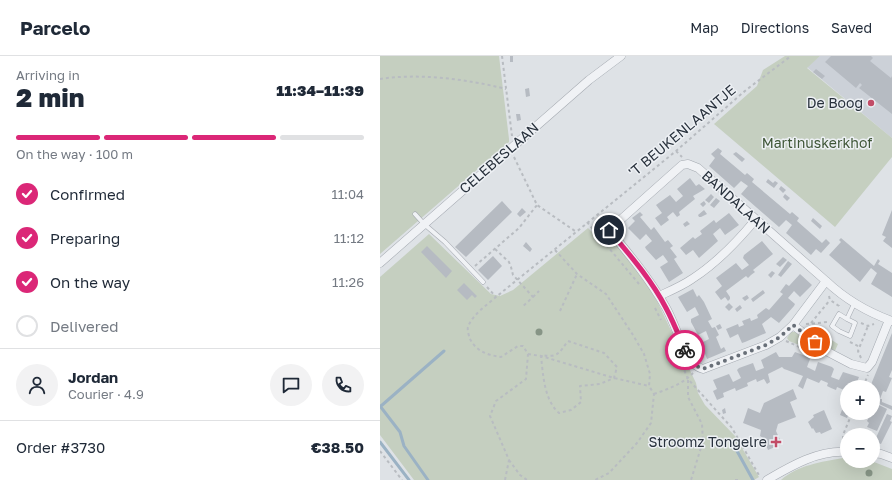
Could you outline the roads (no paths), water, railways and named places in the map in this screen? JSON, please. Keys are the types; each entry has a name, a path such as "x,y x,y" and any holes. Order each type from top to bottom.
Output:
{"street":[{"name":"CELEBESLAAN","path":"380,263 589,80 621,56"},
{"name":"BANDALAAN","path":"688,164 698,168 826,281 793,325 780,337 766,345 703,369 698,368 689,359 666,307 659,296 641,269 609,230 682,165 688,164"},
{"path":"659,296 692,280 715,262 742,236 756,219"},
{"path":"793,325 826,350 851,364 867,368 872,362 888,319 854,304 838,293 826,281"},
{"path":"767,480 816,455 840,453"},
{"path":"880,454 892,458"}],"lane":[{"path":"415,214 445,242 483,282"},
{"path":"846,319 854,304"},
{"path":"839,314 846,319 855,323 850,336 832,326 839,314"}],"waterway":[{"path":"381,406 444,351"},
{"path":"380,406 400,432 404,446 428,480"},
{"path":"380,442 409,480"},
{"path":"737,451 753,480"}],"place":[{"name":"De Boog","path":"871,103"},
{"name":"Stroomz Tongelre","path":"776,442"}],"park label":[{"name":"Martinuskerkhof","path":"817,143"}]}
